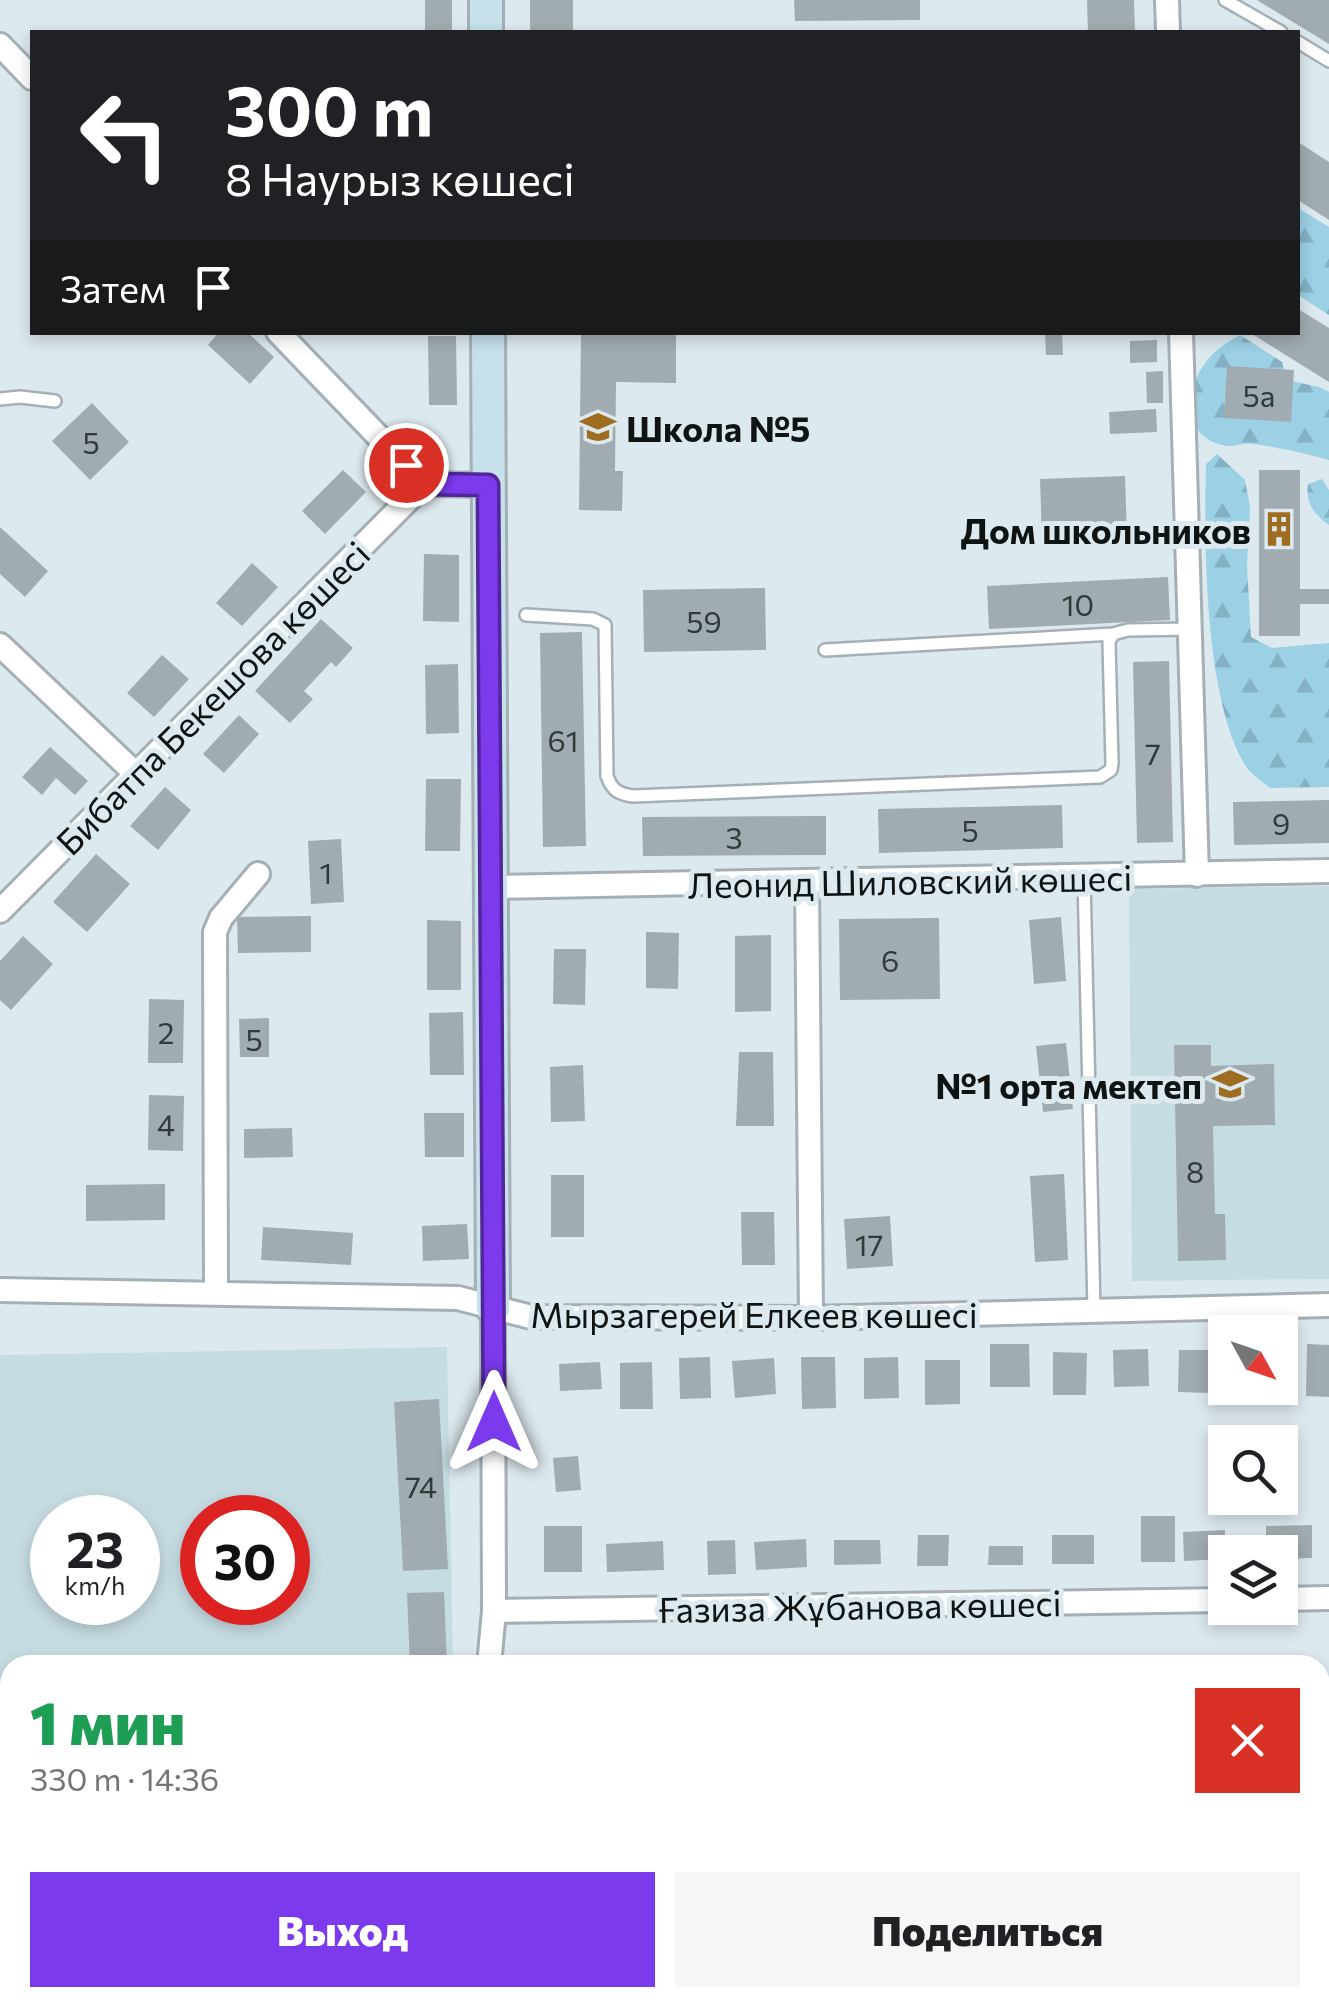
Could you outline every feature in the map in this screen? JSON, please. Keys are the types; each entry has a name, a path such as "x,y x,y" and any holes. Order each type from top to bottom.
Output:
{"street":[{"path":"486,0 486,30"},
{"path":"1167,0 1168,30"},
{"path":"0,45 30,76"},
{"path":"281,335 424,484 488,485"},
{"path":"488,335 494,1612 490,1655"},
{"path":"1180,335 1197,875"},
{"name":"Бибатпа Бекешова көшесі","path":"0,910 424,484"},
{"path":"0,644 136,774"},
{"name":"Леонид Шиловский көшесі","path":"491,887 1329,871"},
{"path":"216,1293 215,932 221,918 258,874"},
{"path":"807,882 811,1318"},
{"name":"Мырзагерей Елкеев көшесі","path":"0,1290 458,1298 531,1317 811,1318 1329,1305"},
{"path":"1298,1599 1329,1598"},
{"name":"Ғазиза Жұбанова көшесі","path":"494,1612 1208,1600"}],"lane":[{"path":"1225,0 1278,30"},
{"path":"1300,43 1329,60"},
{"path":"0,399 55,401"},
{"path":"526,615 593,619 605,625 607,776 610,786 632,796 1107,774 1112,763 1108,642 1113,634"},
{"path":"825,650 1191,629"},
{"path":"1084,876 1094,1310"}],"shaded area":[{"name":"№1 орта мектеп","path":"1329,886 1329,1279 1132,1281 1129,889"},
{"path":"447,1347 453,1655 0,1655 0,1355"}],"green space":[{"path":"1300,209 1329,227 1329,315 1300,296"},
{"path":"1240,335 1282,362 1287,380 1329,392 1329,460 1262,445 1220,444 1197,429 1190,402 1199,373 1215,352"},
{"path":"1217,454 1245,480 1250,507 1247,566 1251,637 1272,648 1329,643 1329,787 1270,788 1247,768 1233,739 1215,663 1207,577 1206,464"},
{"path":"1322,479 1329,490 1329,525 1315,512 1308,497 1308,484"}],"building":[{"path":"425,0 452,0 452,30 425,30"},
{"path":"530,0 573,0 573,30 530,30"},
{"path":"794,0 920,0 920,20 795,21"},
{"path":"1087,0 1134,0 1135,30 1088,30"},
{"path":"1257,0 1329,0 1329,44"},
{"path":"1300,143 1329,162 1329,220 1300,201"},
{"path":"1300,310 1329,328 1329,382 1254,335 1300,335"},
{"path":"216,335 250,335 274,357 250,384 208,345"},
{"name":"Школа №5","path":"581,335 676,335 676,383 616,382 615,471 623,471 622,511 579,510"},
{"path":"1045,335 1062,335 1063,355 1046,355"},
{"path":"428,336 456,336 457,405 429,405"},
{"path":"1157,340 1157,362 1130,363 1130,341"},
{"path":"1227,366 1294,370 1291,422 1224,418"},
{"path":"1163,371 1163,403 1147,403 1146,372"},
{"path":"92,403 129,442 90,480 52,441"},
{"path":"1156,409 1157,432 1110,434 1109,412"},
{"path":"343,470 366,492 325,534 302,511"},
{"name":"Дом школьников","path":"1259,470 1300,470 1300,589 1329,589 1329,604 1300,604 1300,636 1259,636"},
{"path":"1125,476 1127,537 1042,540 1040,479"},
{"path":"0,527 48,571 25,597 0,574"},
{"path":"424,554 459,555 459,622 423,621"},
{"path":"252,563 278,587 242,626 216,603"},
{"path":"1168,577 1170,620 989,629 987,586"},
{"path":"765,588 766,650 644,652 643,590"},
{"path":"321,619 353,648 336,667 331,662 304,691 313,699 290,723 255,691"},
{"path":"582,632 586,846 543,847 540,633"},
{"path":"162,655 189,679 154,717 127,693"},
{"path":"1169,661 1173,842 1137,843 1133,662"},
{"path":"458,664 459,733 426,734 425,665"},
{"path":"239,715 259,734 224,773 203,754"},
{"path":"50,747 88,781 75,795 56,778 42,795 22,777"},
{"path":"426,779 461,779 460,851 425,851"},
{"path":"165,787 191,810 158,850 130,826"},
{"path":"1329,800 1329,843 1234,845 1233,802"},
{"path":"1062,805 1063,848 879,853 878,809"},
{"path":"826,816 826,855 643,856 642,817"},
{"path":"341,839 344,902 311,904 308,841"},
{"path":"96,854 130,884 87,932 53,902"},
{"path":"311,916 311,952 238,953 237,917"},
{"path":"1061,917 1066,981 1034,984 1029,920"},
{"path":"939,918 940,999 840,1000 839,919"},
{"path":"427,920 461,921 461,990 427,990"},
{"path":"646,932 679,933 678,989 646,988"},
{"path":"771,935 771,1011 735,1012 735,936"},
{"path":"23,936 53,964 11,1010 0,1000 0,961"},
{"path":"554,949 586,949 585,1005 553,1004"},
{"path":"149,999 184,1000 183,1063 148,1063"},
{"path":"463,1012 464,1075 430,1075 429,1013"},
{"path":"269,1018 269,1057 240,1057 239,1019"},
{"path":"1066,1043 1073,1109 1043,1112 1036,1046"},
{"path":"1174,1045 1211,1045 1211,1066 1274,1064 1275,1125 1213,1126 1215,1214 1225,1214 1226,1260 1178,1261"},
{"path":"739,1052 773,1052 774,1126 736,1126"},
{"path":"583,1065 585,1121 551,1122 550,1067"},
{"path":"149,1095 184,1096 183,1151 148,1150"},
{"path":"424,1113 464,1113 464,1157 425,1157"},
{"path":"292,1128 293,1157 244,1158 244,1129"},
{"path":"1064,1174 1068,1260 1035,1262 1030,1176"},
{"path":"551,1175 584,1175 584,1237 551,1237"},
{"path":"165,1184 165,1220 86,1221 86,1185"},
{"path":"741,1212 774,1212 775,1265 742,1265"},
{"path":"890,1216 893,1266 847,1269 844,1219"},
{"path":"467,1224 469,1259 423,1261 422,1226"},
{"path":"263,1227 353,1233 351,1265 261,1260"},
{"path":"990,1344 1029,1344 1030,1387 990,1387"},
{"path":"1307,1344 1329,1345 1329,1397 1306,1396"},
{"path":"1148,1349 1149,1386 1114,1387 1113,1350"},
{"path":"1179,1350 1208,1350 1208,1393 1178,1392"},
{"path":"1053,1352 1087,1353 1086,1395 1053,1395"},
{"path":"710,1357 711,1398 680,1399 679,1358"},
{"path":"801,1357 835,1357 836,1408 802,1409"},
{"path":"898,1357 899,1398 864,1399 864,1358"},
{"path":"774,1358 776,1394 735,1398 732,1361"},
{"path":"925,1360 960,1360 960,1404 925,1405"},
{"path":"600,1362 602,1389 560,1391 559,1364"},
{"path":"652,1362 653,1409 620,1409 620,1363"},
{"path":"439,1399 448,1569 403,1571 394,1402"},
{"path":"578,1456 581,1490 556,1492 553,1458"},
{"path":"1141,1516 1175,1516 1175,1562 1141,1562"},
{"path":"1312,1525 1312,1558 1298,1558 1298,1535 1266,1535 1266,1526"},
{"path":"544,1526 582,1526 582,1572 544,1572"},
{"path":"1225,1530 1225,1535 1208,1535 1208,1560 1184,1561 1183,1532"},
{"path":"918,1535 949,1535 948,1566 917,1566"},
{"path":"1052,1535 1094,1535 1094,1564 1052,1564"},
{"path":"806,1539 807,1567 756,1570 754,1542"},
{"path":"735,1540 736,1574 708,1575 707,1541"},
{"path":"834,1540 880,1540 881,1564 834,1565"},
{"path":"663,1541 664,1570 607,1572 606,1544"},
{"path":"989,1546 1023,1546 1023,1565 988,1565"},
{"path":"444,1592 447,1655 410,1655 407,1593"}],"place":[{"name":"Школа №5","path":"598,427"},
{"name":"Дом школьников","path":"1279,529"},
{"name":"№1 орта мектеп","path":"1230,1084"}],"route":[{"path":"406,465 424,484 488,485 494,1422"}]}
